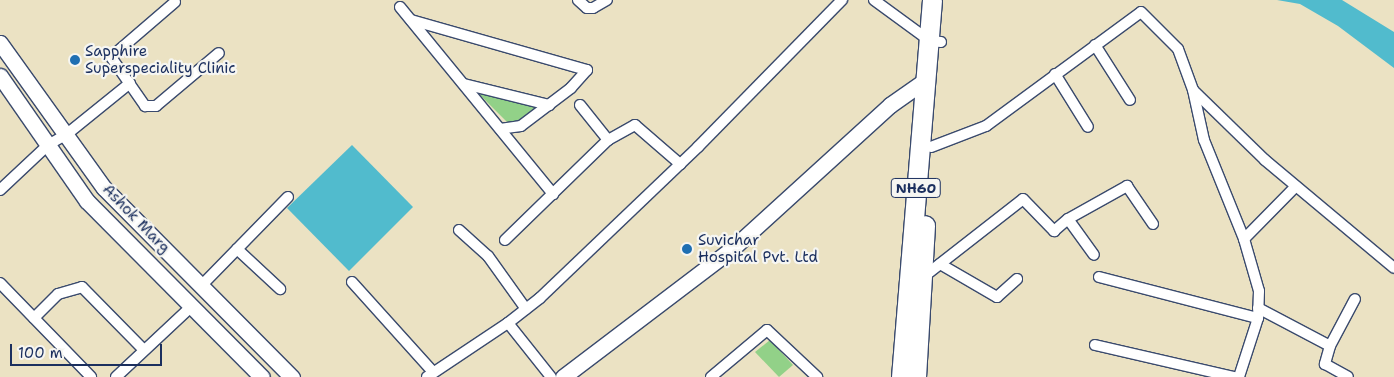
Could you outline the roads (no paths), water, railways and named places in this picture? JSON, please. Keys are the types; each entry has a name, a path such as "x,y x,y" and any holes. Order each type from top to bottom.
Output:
{"highway":[{"name":"NH60","path":"903,376 921,278 931,147 935,41 932,0"},
{"name":"NH60","path":"903,376 927,79 944,0"}],"street":[{"path":"578,0 587,8 593,8 608,0"},
{"path":"352,282 430,375 526,309 680,164 842,0"},
{"path":"874,0 935,41"},
{"path":"175,2 111,57 145,106 156,106 219,53"},
{"path":"400,7 553,194"},
{"path":"931,147 986,126 1141,12 1178,49 1193,90 1204,140 1244,239 1259,291 1258,313 1239,377"},
{"path":"411,20 587,70 549,105 522,126 500,130"},
{"name":"Ashok Marg","path":"0,43 104,188 292,377"},
{"path":"1095,45 1130,100"},
{"path":"1055,74 1088,128"},
{"name":"Ashok Marg","path":"0,76 87,201 193,305 262,377"},
{"path":"563,377 734,247 890,105 927,79"},
{"path":"0,190 48,145 67,134 130,83"},
{"path":"464,84 549,105"},
{"path":"1193,90 1296,186 1394,268"},
{"path":"580,105 608,140"},
{"path":"505,240 608,140 635,125 680,164"},
{"path":"921,278 1023,199 1052,231 1057,230 1068,219 1125,186 1129,187 1153,224"},
{"path":"1244,239 1296,186"},
{"path":"202,285 288,197"},
{"path":"1068,219 1094,255"},
{"path":"459,230 488,256 526,309"},
{"path":"237,249 280,289"},
{"path":"940,264 997,298 1017,279"},
{"path":"1099,277 1258,313 1330,346"},
{"path":"0,284 91,377"},
{"path":"34,318 58,294 82,287 144,350"},
{"path":"1348,377 1325,364 1330,346 1355,299"},
{"path":"116,377 193,305"},
{"path":"508,323 551,377"},
{"path":"710,377 767,330 812,376"},
{"path":"1095,346 1234,377"}],"water":[{"path":"1277,0 1342,0 1394,32 1394,68 1338,26 1300,4"},
{"path":"352,145 413,207 349,271 287,208"}],"place":[{"name":"Sapphire Superspeciality Clinic","path":"75,60"},
{"name":"Suvichar Hospital Pvt. Ltd","path":"687,249"}]}
